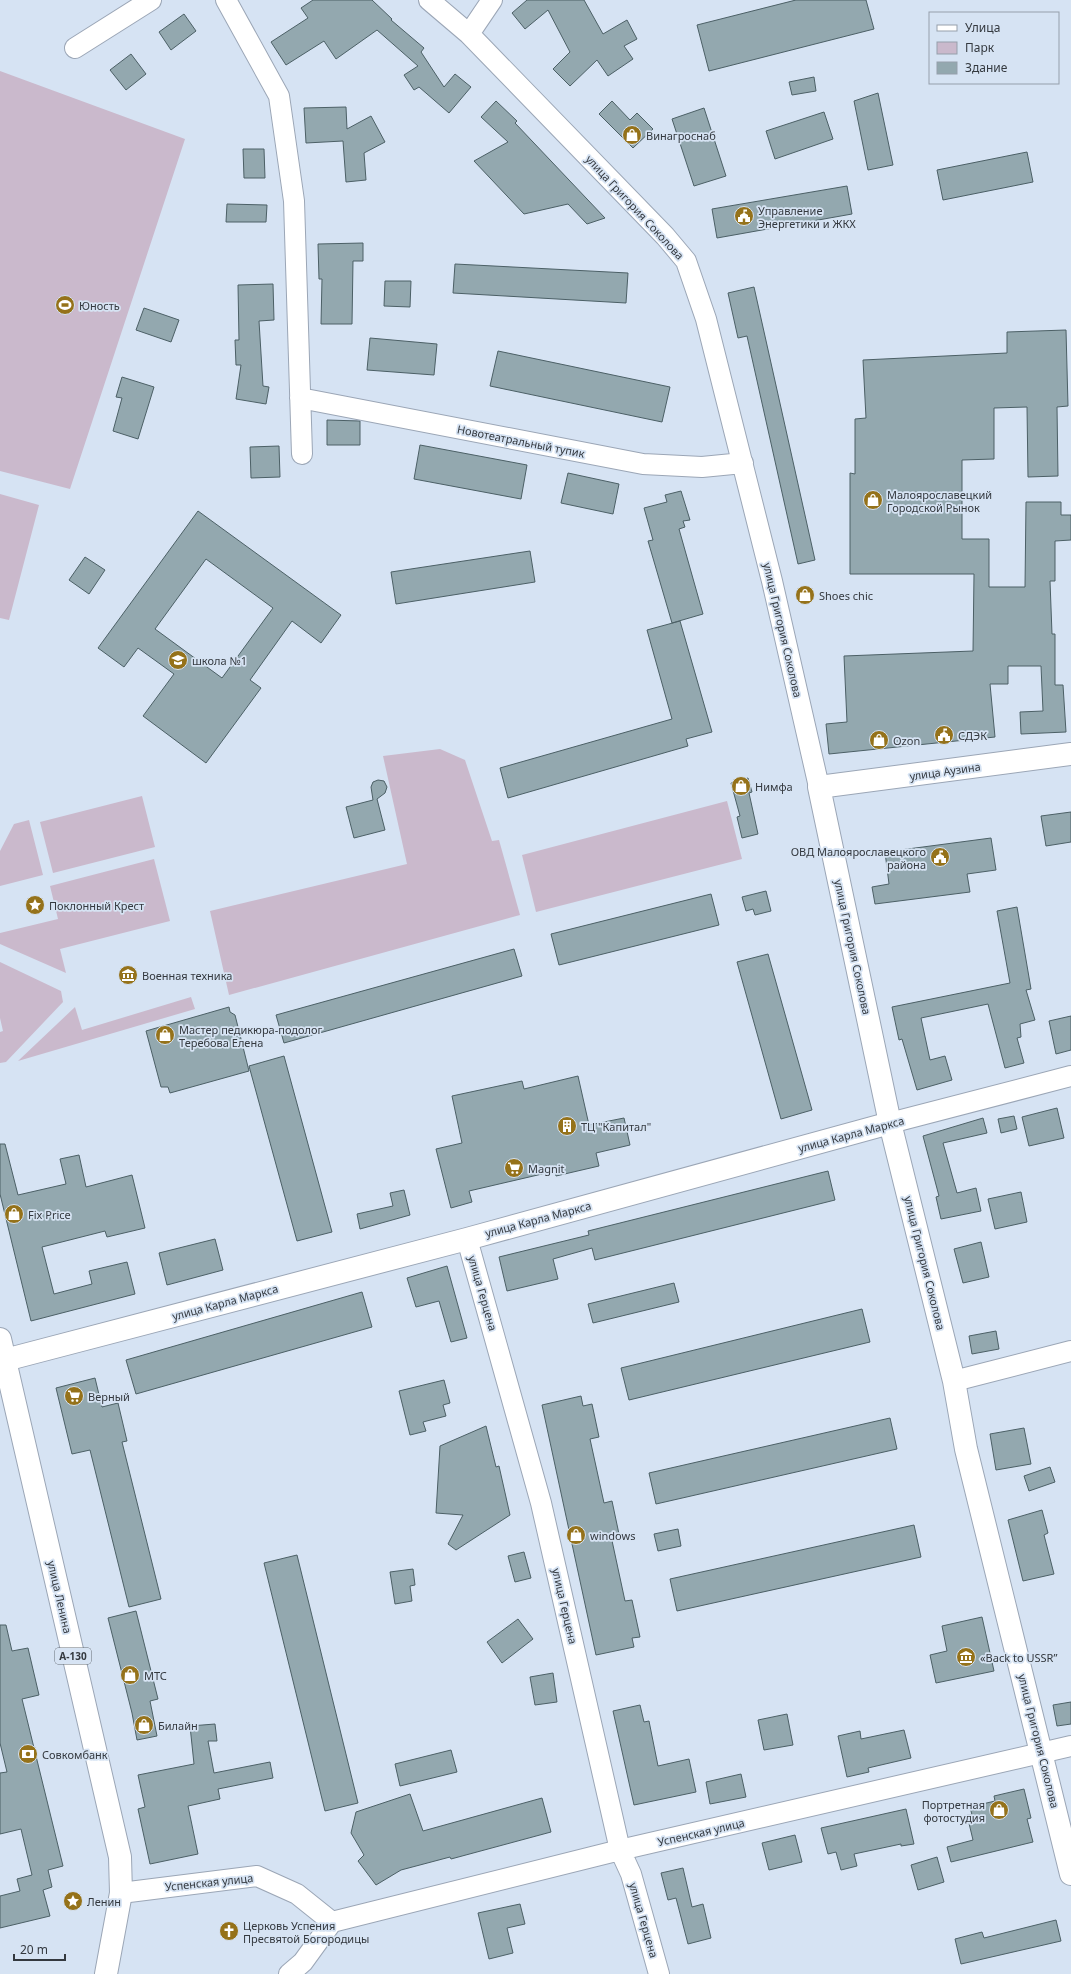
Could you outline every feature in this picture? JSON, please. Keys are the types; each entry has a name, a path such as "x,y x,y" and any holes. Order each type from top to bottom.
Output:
{"main road":[{"name":"улица Аузина","path":"819,787 1071,754"},
{"name":"улица Григория Соколова","path":"819,787 890,1123 954,1381 966,1449 1071,1874"},
{"name":"улица Карла Маркса","path":"5,1360 467,1239 890,1123"},
{"name":"улица Ленина","path":"0,1339 120,1857 121,1893 106,1974"}],"street":[{"path":"75,48 151,0"},
{"path":"226,0 279,96 294,201 302,454"},
{"name":"улица Григория Соколова","path":"429,0 469,34 665,236 686,261 706,319 743,463 819,787"},
{"path":"469,34 492,0"},
{"name":"Новотеатральный тупик","path":"300,398 643,464 702,467 743,463"},
{"name":"улица Карла Маркса","path":"890,1123 1071,1076"},
{"name":"улица Герцена","path":"467,1239 541,1503 620,1850 631,1874 659,1974"},
{"path":"954,1381 1071,1351"},
{"name":"Успенская улица","path":"121,1893 257,1876 297,1894 332,1922 620,1850 1071,1746"},
{"path":"289,1974 303,1962 332,1922"}],"green space":[{"name":"Юность","path":"0,71 185,139 70,489 0,471"},
{"path":"0,494 39,505 9,620 0,618"},
{"path":"440,749 465,760 492,841 499,840 520,915 229,995 210,911 407,864 383,756"},
{"path":"142,796 155,847 53,873 40,822"},
{"path":"727,801 742,859 536,912 522,855"},
{"path":"29,820 43,875 0,886 0,851 14,824"},
{"path":"154,859 170,921 60,949 66,973 0,944 0,933 58,919 50,886"},
{"path":"0,962 61,991 63,1002 6,1062 0,1063 0,1032 3,1031 0,1018"},
{"path":"191,997 195,1009 18,1061 75,1007 82,1030"}],"building":[{"path":"313,0 372,0 392,19 391,20 424,48 421,52 444,87 455,74 471,87 449,113 419,87 414,90 404,75 418,66 377,30 336,59 324,41 286,65 271,42 308,18 301,8"},
{"path":"527,0 584,0 603,34 627,20 637,39 624,46 633,59 608,76 597,60 570,86 553,69 570,52 548,10 525,29 512,13"},
{"path":"796,0 866,0 874,29 709,71 697,25"},
{"path":"184,14 196,31 171,50 159,32"},
{"path":"131,54 146,74 126,90 110,70"},
{"path":"814,77 816,91 792,95 789,82"},
{"path":"878,93 893,165 868,170 854,101"},
{"path":"496,101 517,121 515,123 605,218 587,224 568,204 524,214 474,161 508,142 481,117"},
{"path":"612,101 630,120 637,113 653,129 633,148 599,114"},
{"path":"346,107 347,129 371,116 385,142 364,153 366,180 346,182 343,141 306,143 304,108"},
{"path":"704,108 726,176 694,186 672,119"},
{"path":"824,112 833,139 775,159 766,131"},
{"path":"243,149 264,149 265,178 244,178"},
{"path":"1027,152 1033,182 943,200 937,170"},
{"path":"847,186 852,214 717,238 712,209"},
{"path":"227,204 267,205 266,222 226,222"},
{"path":"363,243 363,261 353,261 352,324 321,324 322,279 319,279 318,244"},
{"path":"455,264 628,273 626,303 453,293"},
{"path":"385,281 411,281 410,307 384,306"},
{"path":"273,284 274,320 259,321 263,386 269,387 266,404 236,399 241,365 236,365 235,340 239,340 238,285"},
{"path":"754,287 815,560 798,564 747,336 738,338 728,293"},
{"path":"144,308 179,320 171,342 136,330"},
{"path":"1066,330 1068,406 1057,407 1058,476 1028,477 1027,407 994,408 994,459 962,460 962,539 989,539 989,587 1025,587 1026,502 1061,502 1061,515 1071,515 1071,540 1055,541 1055,581 1050,581 1052,634 1055,634 1055,685 1063,685 1066,732 1021,734 1020,712 1043,711 1041,666 1008,666 1008,684 990,684 995,737 829,754 826,724 847,722 844,656 973,651 974,574 850,574 850,473 855,474 855,419 866,418 863,360 1007,353 1007,332"},
{"path":"370,338 437,344 434,375 367,370"},
{"path":"498,351 670,387 662,422 490,386"},
{"path":"122,377 154,387 138,439 113,431 122,398 116,397"},
{"path":"327,420 360,421 360,445 327,445"},
{"path":"420,445 527,465 521,499 414,479"},
{"path":"279,446 280,477 251,478 250,447"},
{"path":"568,473 619,484 613,514 561,503"},
{"path":"681,491 690,520 683,521 685,527 679,529 703,614 672,623 648,541 653,540 644,508 667,502 665,495"},
{"path":"198,511 341,615 321,643 292,621 250,680 261,688 206,763 143,716 174,674 138,648 124,667 98,648","holes":["206,559 273,608 222,678 155,629"]},
{"path":"530,551 535,582 396,604 391,572"},
{"path":"85,557 105,570 89,594 69,580"},
{"path":"680,621 712,732 686,739 688,746 508,798 500,768 672,719 647,630"},
{"path":"748,778 752,792 749,793 758,834 742,838 737,817 740,816 731,783"},
{"path":"378,780 384,781 387,787 385,793 377,799 385,830 354,838 346,807 373,800 371,787 373,782"},
{"path":"1071,812 1071,842 1046,846 1041,816"},
{"name":"ОВД Малоярославецкого района","path":"991,838 996,870 967,874 970,892 875,904 872,887 889,884 885,852"},
{"path":"766,891 771,911 755,915 753,909 746,911 742,897"},
{"path":"711,894 719,925 559,965 551,934"},
{"path":"1017,907 1031,989 1026,990 1035,1020 1020,1024 1021,1037 1017,1038 1024,1063 1005,1068 988,1004 921,1018 930,1060 945,1056 952,1080 917,1090 902,1039 899,1040 892,1007 1010,983 997,911"},
{"path":"514,949 522,976 284,1043 276,1015"},
{"path":"768,954 812,1110 781,1119 737,962"},
{"path":"229,1007 230,1012 235,1015 249,1071 170,1093 168,1087 161,1087 146,1031"},
{"path":"1071,1016 1071,1050 1056,1054 1049,1021"},
{"path":"284,1056 332,1232 297,1241 249,1066"},
{"path":"578,1076 589,1125 624,1118 630,1145 596,1153 599,1166 556,1176 555,1171 469,1191 472,1202 451,1208 436,1149 462,1143 452,1096 522,1081 524,1089"},
{"path":"1057,1108 1064,1138 1029,1146 1022,1117"},
{"path":"1014,1116 1017,1129 1001,1133 998,1119"},
{"path":"983,1118 987,1133 943,1143 957,1193 976,1188 981,1211 941,1219 936,1197 939,1196 923,1136"},
{"path":"0,1144 5,1144 18,1195 66,1184 60,1159 79,1155 86,1187 132,1175 145,1228 107,1237 105,1231 42,1247 54,1294 92,1284 89,1271 127,1262 135,1294 31,1321 0,1194"},
{"path":"828,1171 835,1200 595,1260 592,1248 553,1259 558,1279 507,1291 499,1257 589,1235 588,1231"},
{"path":"404,1190 410,1215 360,1229 357,1214 393,1206 390,1193"},
{"path":"1021,1192 1027,1222 995,1229 988,1199"},
{"path":"215,1239 223,1270 167,1285 159,1253"},
{"path":"981,1242 989,1277 963,1283 954,1249"},
{"path":"447,1266 467,1338 451,1342 439,1301 416,1307 407,1278"},
{"path":"674,1283 679,1302 593,1323 588,1304"},
{"path":"362,1292 372,1327 136,1394 126,1360"},
{"path":"862,1309 870,1342 629,1400 621,1368"},
{"path":"996,1331 999,1349 972,1354 969,1336"},
{"path":"95,1378 102,1407 118,1403 127,1441 122,1442 161,1599 129,1607 90,1450 72,1454 56,1388"},
{"path":"444,1380 450,1403 443,1405 446,1416 423,1422 426,1431 410,1435 399,1391"},
{"path":"581,1396 583,1406 592,1404 599,1437 590,1439 604,1503 612,1501 619,1534 611,1536 625,1601 632,1600 640,1637 632,1638 634,1647 596,1655 542,1405"},
{"path":"890,1418 897,1449 656,1504 649,1473"},
{"path":"486,1426 496,1467 499,1466 510,1515 456,1550 448,1544 463,1515 436,1513 440,1446"},
{"path":"1024,1428 1031,1464 996,1470 990,1434"},
{"path":"1050,1467 1055,1482 1029,1491 1024,1476"},
{"path":"1042,1510 1048,1533 1044,1535 1054,1574 1023,1581 1008,1520"},
{"path":"914,1525 921,1557 677,1611 670,1579"},
{"path":"678,1529 681,1546 658,1551 654,1534"},
{"path":"524,1552 531,1578 515,1582 508,1556"},
{"path":"297,1555 358,1803 325,1811 264,1563"},
{"path":"413,1569 415,1585 410,1586 412,1601 395,1604 390,1572"},
{"path":"136,1611 158,1699 150,1701 157,1736 137,1740 132,1713 108,1618"},
{"path":"982,1617 994,1671 936,1683 930,1655 947,1651 942,1626"},
{"path":"518,1619 533,1639 502,1663 487,1642"},
{"path":"0,1625 6,1625 12,1651 28,1648 39,1695 22,1699 63,1866 48,1870 52,1887 43,1890 50,1916 0,1928 0,1896 20,1891 17,1879 32,1875 21,1829 0,1834 0,1773 7,1772 0,1743"},
{"path":"553,1673 557,1702 535,1705 530,1677"},
{"path":"1071,1702 1071,1724 1057,1726 1053,1705"},
{"path":"640,1705 644,1722 649,1721 658,1766 689,1759 696,1792 634,1805 613,1711"},
{"path":"787,1714 793,1745 764,1750 758,1720"},
{"path":"215,1724 217,1741 208,1741 214,1773 270,1762 273,1778 218,1789 220,1799 188,1806 198,1854 150,1864 138,1809 145,1807 138,1775 194,1764 190,1726"},
{"path":"904,1730 911,1758 868,1768 869,1772 847,1777 838,1736 860,1731 861,1739"},
{"path":"451,1750 457,1772 400,1786 395,1764"},
{"path":"741,1774 746,1797 710,1804 706,1782"},
{"path":"1024,1789 1031,1818 1027,1819 1033,1842 951,1862 947,1847 973,1840 967,1815 972,1815 970,1807 995,1801 994,1796"},
{"path":"410,1794 423,1831 542,1798 551,1832 451,1859 450,1857 401,1870 376,1885 358,1861 364,1855 351,1833 356,1812"},
{"path":"906,1809 914,1844 901,1846 901,1844 854,1854 857,1866 841,1870 836,1852 828,1854 821,1828"},
{"path":"795,1835 802,1862 769,1870 762,1843"},
{"path":"937,1857 944,1882 918,1890 911,1865"},
{"path":"683,1868 692,1907 703,1904 711,1938 688,1944 676,1898 668,1900 661,1873"},
{"path":"520,1904 525,1924 507,1928 513,1953 489,1959 478,1913"},
{"path":"1056,1920 1061,1941 961,1964 955,1939 982,1932 984,1938"}],"place":[{"name":"Винагроснаб","path":"632,135"},
{"name":"Управление Энергетики и ЖКХ","path":"744,216"},
{"name":"Юность","path":"65,305"},
{"name":"Малоярославецкий Городской Рынок","path":"873,500"},
{"name":"Shoes chic","path":"805,595"},
{"name":"школа №1","path":"178,660"},
{"name":"СДЭК","path":"944,735"},
{"name":"Ozon","path":"879,740"},
{"name":"Нимфа","path":"741,786"},
{"name":"ОВД Малоярославецкого района","path":"940,857"},
{"name":"Поклонный Крест","path":"35,905"},
{"name":"Военная техника","path":"128,975"},
{"name":"Мастер педикюра-подолог Теребова Елена","path":"165,1035"},
{"name":"ТЦ \"Капитал\"","path":"567,1126"},
{"name":"Magnit","path":"514,1168"},
{"name":"Fix Price","path":"14,1214"},
{"name":"Верный","path":"74,1396"},
{"name":"windows","path":"576,1535"},
{"name":"«Back to USSR”","path":"966,1657"},
{"name":"МТС","path":"130,1675"},
{"name":"Билайн","path":"144,1725"},
{"name":"Совкомбанк","path":"28,1754"},
{"name":"Портретная фотостудия","path":"999,1810"},
{"name":"Ленин","path":"73,1901"},
{"name":"Церковь Успения Пресвятой Богородицы","path":"229,1931"}]}
